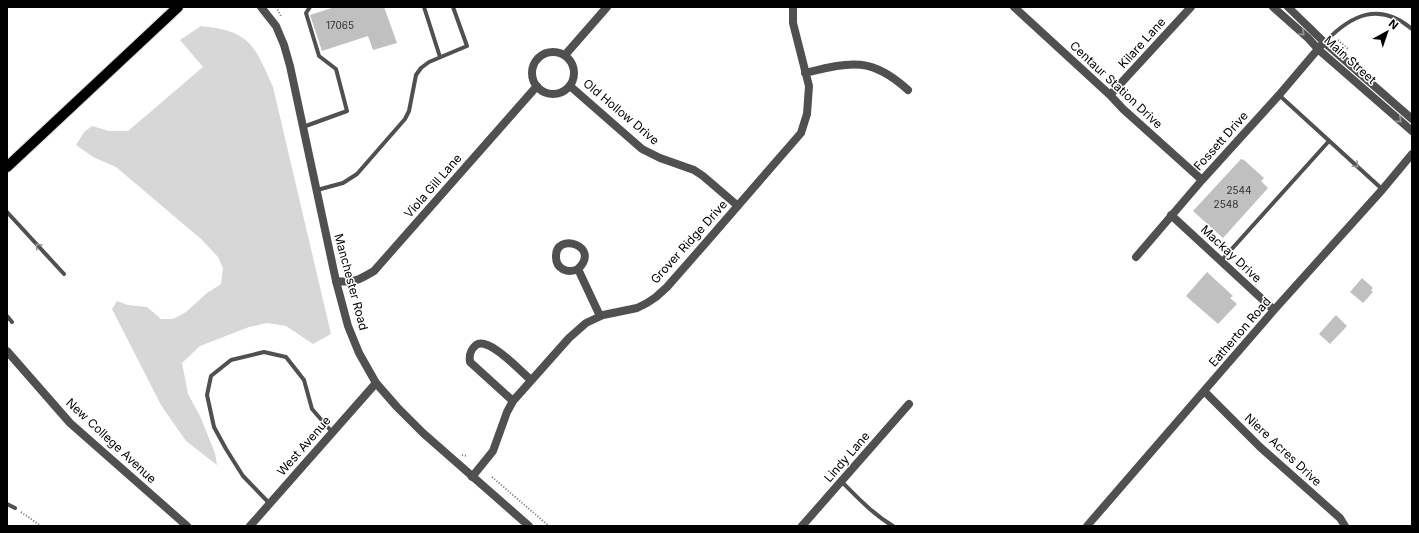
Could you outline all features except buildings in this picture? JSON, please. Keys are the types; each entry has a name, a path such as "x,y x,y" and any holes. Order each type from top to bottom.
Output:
{"main road":[{"path":"7,167 178,7"}],"street":[{"name":"Manchester Road","path":"261,7 276,26 284,45 336,281 348,326 359,353 376,382 397,407 423,433 529,526"},
{"path":"565,55 607,7"},
{"name":"Grover Ridge Drive","path":"472,477 493,451 507,412 513,401 578,329 600,316 637,308 656,297 738,206 801,132 807,114 809,86 793,23 793,7"},
{"name":"Centaur Station Drive","path":"1014,7 1110,95 1123,109 1202,180"},
{"name":"Kilare Lane","path":"1110,95 1190,7"},
{"name":"Main Street","path":"1273,7 1308,38 1319,50 1412,131"},
{"name":"Main Street","path":"1288,7 1324,42 1412,119"},
{"name":"Fossett Drive","path":"1136,257 1171,215 1319,50 1324,42"},
{"path":"552,52 565,55 573,66 573,80 570,86 565,90 553,94 547,93 537,86 532,74 535,62 545,53 552,52"},
{"path":"805,73 850,64 874,67 887,73 908,90"},
{"name":"Viola Gill Lane","path":"336,281 347,282 360,280 374,271 537,86"},
{"name":"Old Hollow Drive","path":"570,86 642,149 660,158 694,170 704,176 738,206"},
{"name":"Eatherton Road","path":"1087,526 1274,310 1382,190 1412,154"},
{"name":"Mackay Drive","path":"1171,215 1274,310"},
{"path":"578,269 600,316"},
{"path":"513,401 470,362 469,357 472,348 478,344 493,347 531,380"},
{"name":"New College Avenue","path":"7,351 70,423 187,526"},
{"name":"West Avenue","path":"250,526 376,382"},
{"name":"Niere Acres Drive","path":"1204,391 1260,447 1340,518 1345,526"},
{"name":"Lindy Lane","path":"802,526 909,404"}],"lane":[{"path":"303,127 347,111 336,69 319,56 306,13 310,7"},
{"path":"424,7 440,57"},
{"path":"316,190 343,183 357,174 405,120 409,111 416,75 421,68 429,62 467,46 453,7"},
{"path":"1324,42 1349,21 1367,13 1388,15 1412,29"},
{"path":"1279,95 1382,190"},
{"path":"1221,261 1329,141"},
{"path":"7,212 64,274"},
{"path":"7,316 12,322"},
{"path":"270,504 243,476 214,428 207,395 211,376 231,360 264,352 286,357 304,380 312,409 332,432"},
{"path":"841,481 879,518 893,526"},
{"path":"7,504 15,508"}],"path":[{"path":"457,454 468,456"},
{"path":"492,477 549,526"},
{"path":"15,508 41,526"}],"shaded area":[{"path":"201,26 218,28 241,36 249,43 261,60 273,87 331,334 313,344 286,326 267,323 249,327 200,346 182,363 188,394 200,416 215,453 217,465 186,441 161,405 112,309 117,301 128,305 147,307 161,319 173,319 186,312 207,293 221,284 223,268 218,257 201,239 116,167 93,157 76,145 84,132 92,126 109,131 128,131 203,67 180,40"}]}
